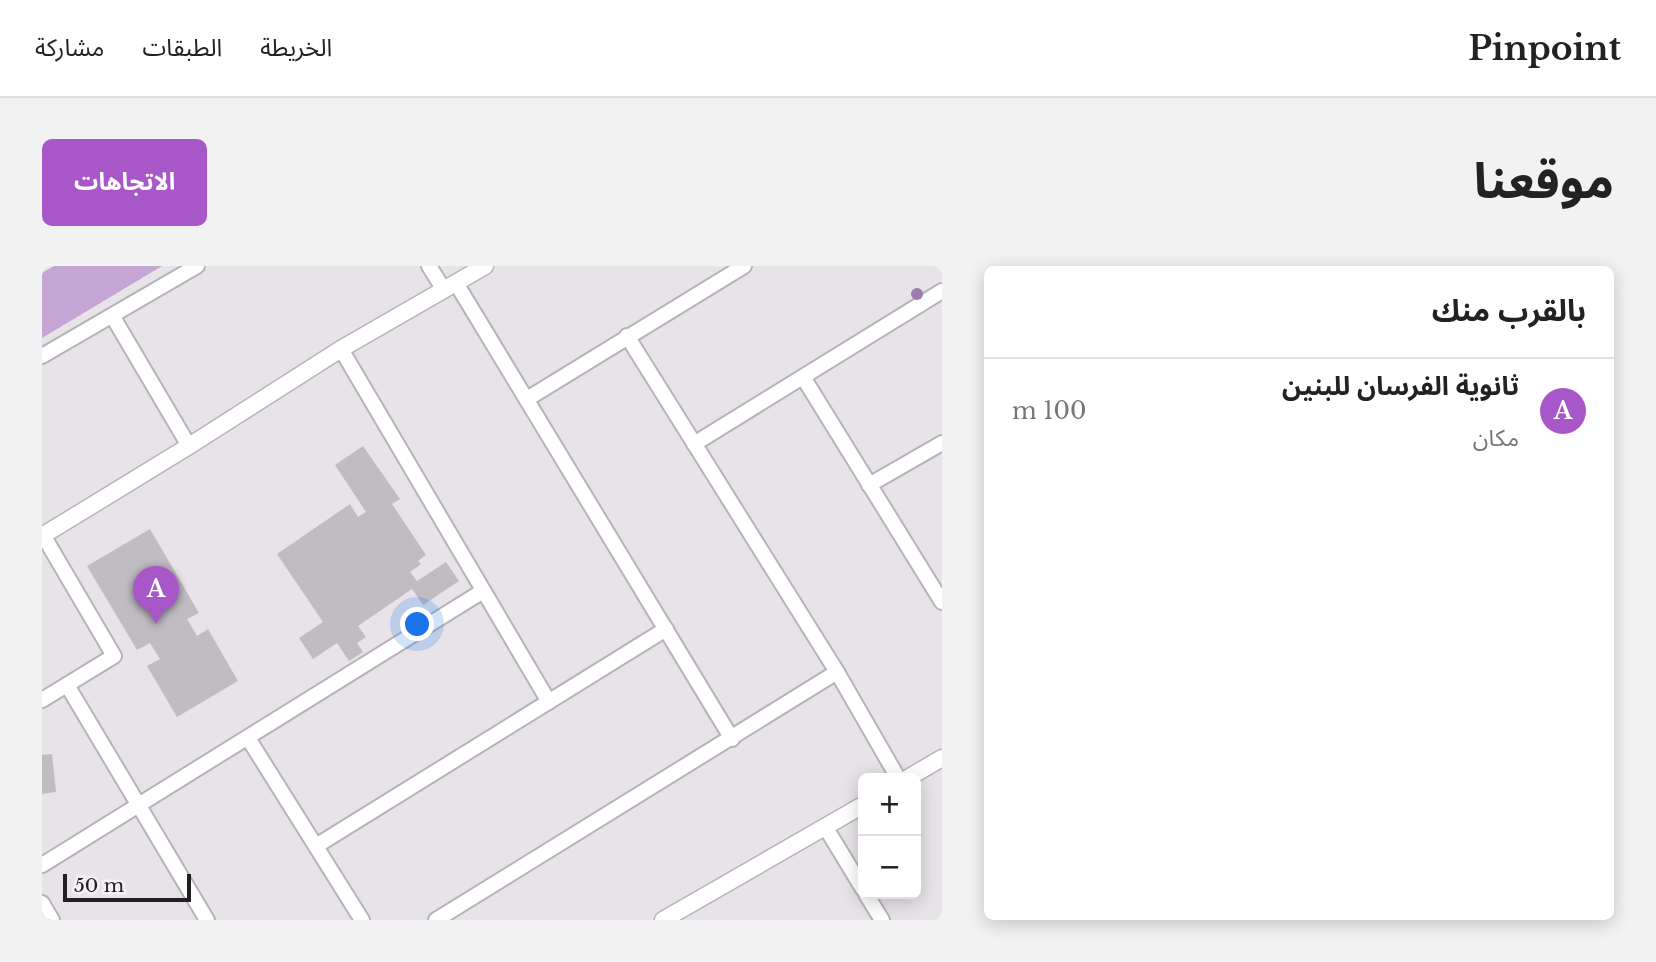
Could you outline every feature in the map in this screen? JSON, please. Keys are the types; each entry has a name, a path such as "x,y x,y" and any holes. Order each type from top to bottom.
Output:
{"street":[{"path":"42,356 197,266"},
{"path":"429,266 450,286 527,399 732,739"},
{"path":"42,700 114,656 42,535 341,349 485,266"},
{"path":"527,399 744,266"},
{"path":"694,443 942,291"},
{"path":"113,317 189,446"},
{"path":"627,336 837,672 895,773"},
{"path":"341,349 549,702"},
{"path":"803,377 942,602"},
{"path":"869,485 942,443"},
{"path":"42,865 483,591"},
{"path":"316,846 666,629"},
{"path":"436,920 837,672"},
{"path":"67,685 207,920"},
{"path":"248,738 362,920"},
{"path":"918,773 941,762"},
{"path":"663,920 858,808"},
{"path":"826,828 858,881"},
{"path":"869,899 882,920"},
{"path":"42,903 52,920"}],"shaded area":[{"path":"54,266 162,266 42,338 42,273"}],"building":[{"path":"363,446 400,499 392,504 426,555 418,561 421,564 410,572 417,581 446,562 459,581 423,605 412,589 358,626 366,637 357,643 363,652 349,661 337,643 313,659 299,638 323,622 277,554 350,504 358,517 366,512 335,465"},
{"path":"150,529 199,613 187,619 197,636 208,629 238,681 177,717 147,666 160,659 150,643 137,650 87,566"},
{"path":"52,754 56,792 42,794 42,755"}],"place":[{"name":"ثانوية الفرسان للبنين","path":"156,624"}]}
